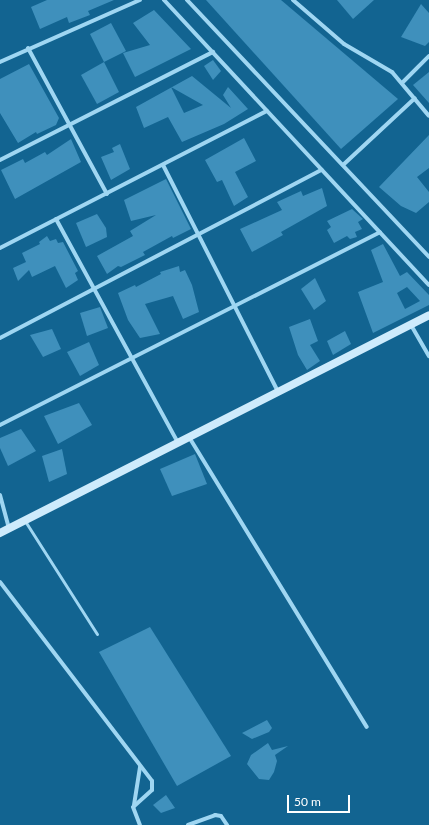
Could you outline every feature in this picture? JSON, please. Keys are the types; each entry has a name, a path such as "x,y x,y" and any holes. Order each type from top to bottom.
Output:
{"main road":[{"path":"0,533 429,315"}],"street":[{"path":"0,62 28,48 140,0"},
{"path":"164,0 429,286"},
{"path":"189,0 429,257"},
{"path":"293,0 344,44 392,72 429,116"},
{"path":"28,48 107,194"},
{"path":"0,160 213,52"},
{"path":"402,83 429,56"},
{"path":"343,165 415,98"},
{"path":"0,248 267,111"},
{"path":"163,165 236,306 278,393"},
{"path":"0,338 322,170"},
{"path":"56,219 95,288 178,443"},
{"path":"0,425 380,232"},
{"path":"411,324 429,356"},
{"path":"190,437 367,727"},
{"path":"0,496 9,528"},
{"path":"0,582 152,781 153,787 134,806"},
{"path":"140,766 134,806 140,825"},
{"path":"188,825 215,815 222,816 227,825"}],"lane":[{"path":"25,520 97,634"}],"building":[{"path":"47,0 114,0 88,11 90,15 69,23 67,17 40,29 31,7"},
{"path":"206,0 281,0 398,99 341,149"},
{"path":"337,0 374,0 353,19"},
{"path":"421,4 429,13 429,42 425,46 401,37"},
{"path":"154,10 191,49 135,77 123,53 150,45 133,23"},
{"path":"111,23 126,51 104,62 90,34"},
{"path":"213,60 221,71 213,80 204,66"},
{"path":"104,62 119,92 97,104 81,75"},
{"path":"29,64 59,118 56,125 37,134 36,132 18,143 0,113 0,79"},
{"path":"429,72 429,103 413,85"},
{"path":"192,76 231,108 223,95 228,87 248,109 224,124 182,142 168,117 144,128 136,107 171,87 184,113 203,105 172,87"},
{"path":"429,135 429,168 417,177 429,192 429,202 416,213 401,206 379,187"},
{"path":"244,138 256,161 235,172 248,197 234,206 222,180 217,182 205,160"},
{"path":"71,139 81,162 15,199 1,170 23,159 25,163 45,152 47,155"},
{"path":"120,144 130,169 111,180 101,157 114,152 112,148"},
{"path":"166,179 191,229 173,238 172,236 143,252 145,255 121,267 118,266 107,274 97,256 133,236 130,231 156,215 131,221 124,200"},
{"path":"322,188 327,206 281,232 283,235 252,252 240,229 282,210 277,202 301,191 303,196"},
{"path":"352,209 363,219 358,222 362,229 355,232 357,237 350,239 347,236 334,243 327,230 331,227 327,221"},
{"path":"97,214 106,228 107,237 86,247 76,223"},
{"path":"47,236 50,241 56,239 58,243 63,242 78,271 75,273 78,280 66,288 55,266 32,277 29,270 18,281 13,268 26,262 22,253 40,244 39,242"},
{"path":"383,244 400,276 407,272 429,295 429,305 373,333 358,292 383,282 371,250","holes":["407,287 420,301 405,309 397,293"]},
{"path":"179,266 180,272 185,270 192,285 199,312 183,319 173,296 145,304 160,334 140,338 128,320 118,293 135,285 136,287 161,274 160,272"},
{"path":"315,278 326,301 314,310 301,289"},
{"path":"100,307 108,328 87,336 80,313"},
{"path":"310,319 318,341 310,345 320,361 307,370 298,355 289,327"},
{"path":"52,329 61,349 43,357 30,335"},
{"path":"345,331 351,344 333,355 327,341"},
{"path":"89,342 99,365 80,376 67,352"},
{"path":"79,403 92,425 58,444 44,416"},
{"path":"21,429 36,451 8,466 0,448 0,438"},
{"path":"62,449 67,474 49,482 42,456"},
{"path":"195,454 207,484 172,496 160,469"},
{"path":"150,627 231,756 177,786 99,652"},
{"path":"267,720 272,728 269,732 252,739 242,733"},
{"path":"268,743 272,750 288,746 275,755 277,761 274,772 269,780 259,779 247,764 251,755"},
{"path":"166,795 175,808 161,813 153,805"}]}
